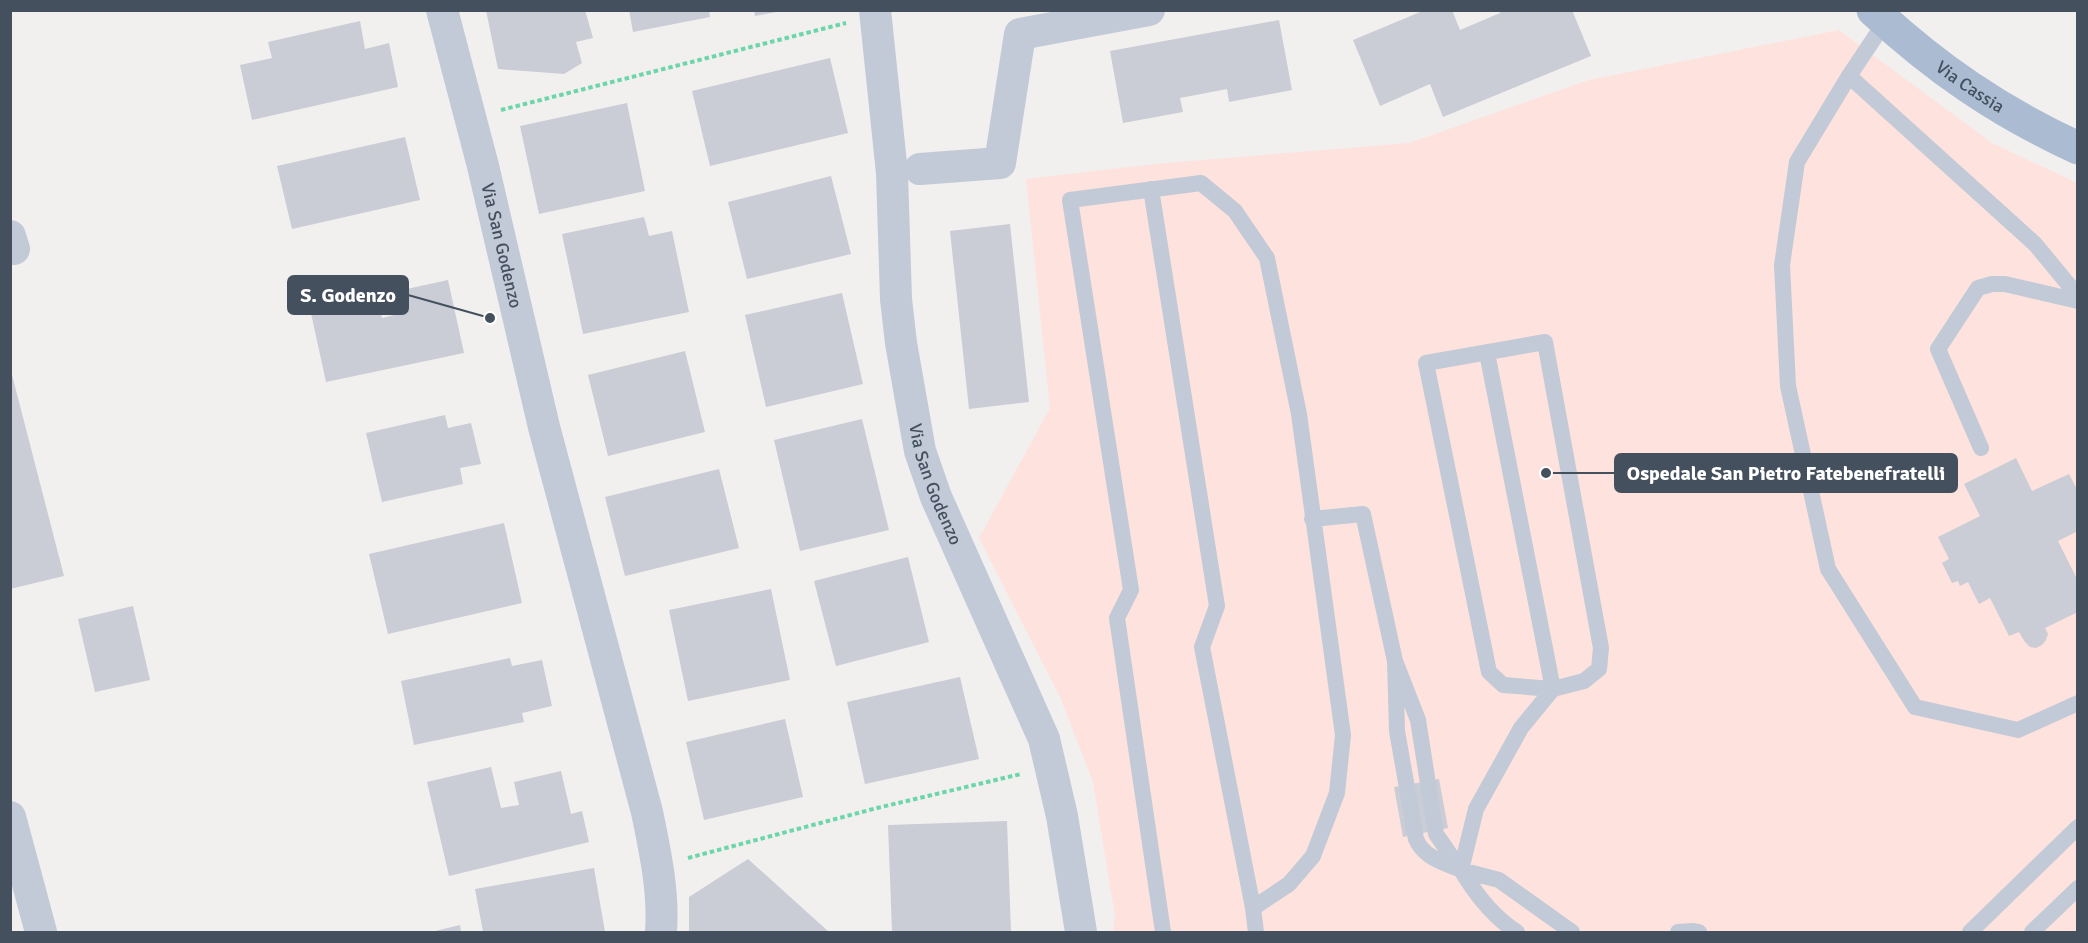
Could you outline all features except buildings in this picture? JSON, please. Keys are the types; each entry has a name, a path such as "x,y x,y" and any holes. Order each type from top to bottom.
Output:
{"main road":[{"name":"Via Cassia","path":"1879,16 1954,79 1999,108 2078,148"}],"street":[{"name":"Via San Godenzo","path":"442,10 544,427 647,812 662,907 661,933"},
{"path":"920,170 1000,162 1020,34 1149,10"},
{"name":"Via San Godenzo","path":"876,13 892,173 896,299 901,343 920,451 936,497 1044,739 1062,816 1081,933"},
{"path":"10,817 20,892 41,933"}],"lane":[{"path":"1879,16 1848,76 1797,162 1782,265 1788,386 1828,569 1915,707 2018,730 2078,703"},
{"path":"1848,76 2035,244 2078,296"},
{"path":"1163,933 1117,618 1131,590 1070,200 1201,183 1235,211 1268,258 1299,414 1343,735 1337,793 1313,856 1289,884 1254,908"},
{"path":"1150,189 1217,606 1202,647 1254,908 1256,933"},
{"path":"1981,448 1938,350 1978,288 1992,284 2005,284 2078,301"},
{"path":"1545,342 1601,648 1599,669 1584,681 1553,689 1503,685 1489,672 1426,363 1545,342"},
{"path":"1486,353 1553,689"},
{"path":"1312,519 1363,514 1395,661 1397,731 1416,839 1420,849 1461,870 1499,880 1572,933"},
{"path":"1517,933 1507,926 1473,890 1461,870 1476,809 1521,728 1553,689"},
{"path":"1970,933 2078,827"},
{"path":"2032,933 2078,888"},
{"path":"1678,933 1694,931 1699,933"}],"path":[{"path":"470,118 876,13"},
{"path":"690,858 877,808 1020,774"}],"shaded area":[{"path":"1839,30 1992,143 2077,183 2077,932 1113,932 1115,916 1093,782 1060,697 979,538 1050,408 1026,179 1155,164 1409,143 1589,80"}],"place":[{"name":"S. Godenzo","path":"490,318"},
{"name":"Ospedale San Pietro Fatebenefratelli","path":"1546,473"}]}
